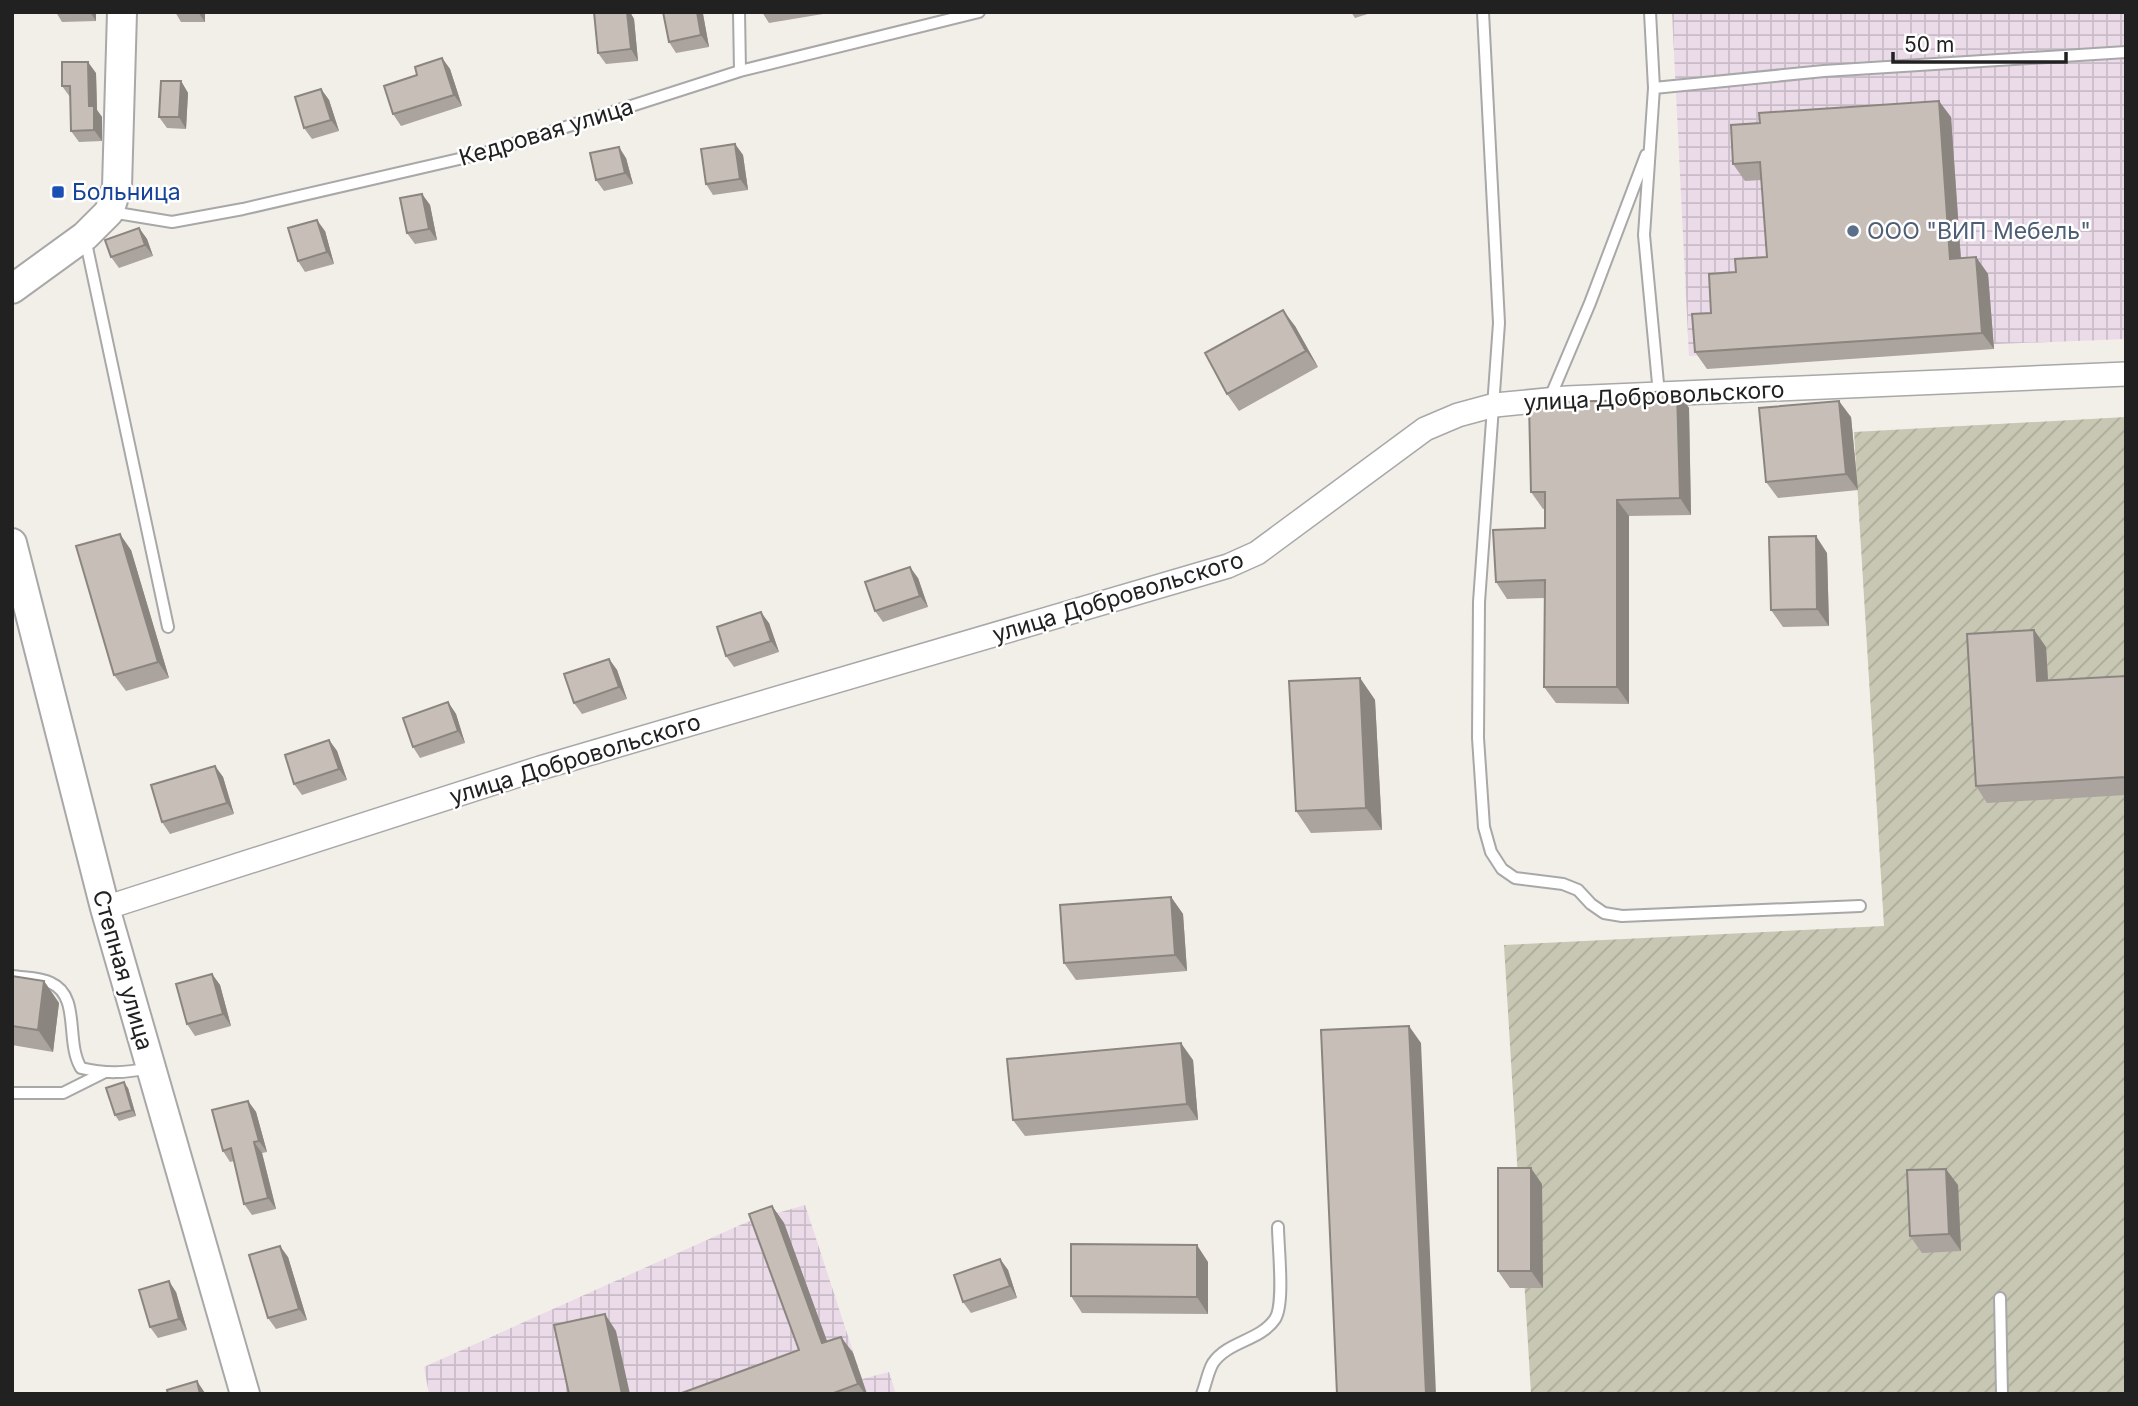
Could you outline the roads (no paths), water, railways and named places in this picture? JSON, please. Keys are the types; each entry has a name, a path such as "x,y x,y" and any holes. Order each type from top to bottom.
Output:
{"street":[{"path":"12,289 85,236 109,212 117,187 122,12"},
{"name":"улица Добровольского","path":"105,908 540,768 1228,566 1256,553 1424,429 1458,415 1494,405 1659,394 2126,374"},
{"name":"Степная улица","path":"13,547 105,908 245,1394"}],"lane":[{"path":"739,12 740,71"},
{"name":"Кедровая улица","path":"109,212 172,222 243,209 485,153 740,71 979,12"},
{"path":"1483,12 1499,323 1479,602 1478,738 1484,827 1491,852 1502,869 1515,878 1563,884 1578,890 1604,913 1622,916 1860,906"},
{"path":"1650,12 1654,88 1644,235 1659,394"},
{"path":"1654,88 1824,71 2126,52"},
{"path":"1549,400 1590,303 1650,144"},
{"path":"85,236 168,627"},
{"path":"12,976 49,981 62,989 69,1001 74,1056 81,1068 123,1074 150,1068"},
{"path":"12,1093 63,1093 103,1073"},
{"path":"1202,1394 1213,1363 1231,1346 1261,1333 1276,1317 1280,1293 1278,1227"},
{"path":"2000,1298 2002,1394"}],"place":[{"name":"Больница","path":"58,192"},
{"name":"ООО \"ВИП Мебель\"","path":"1853,231"}]}
